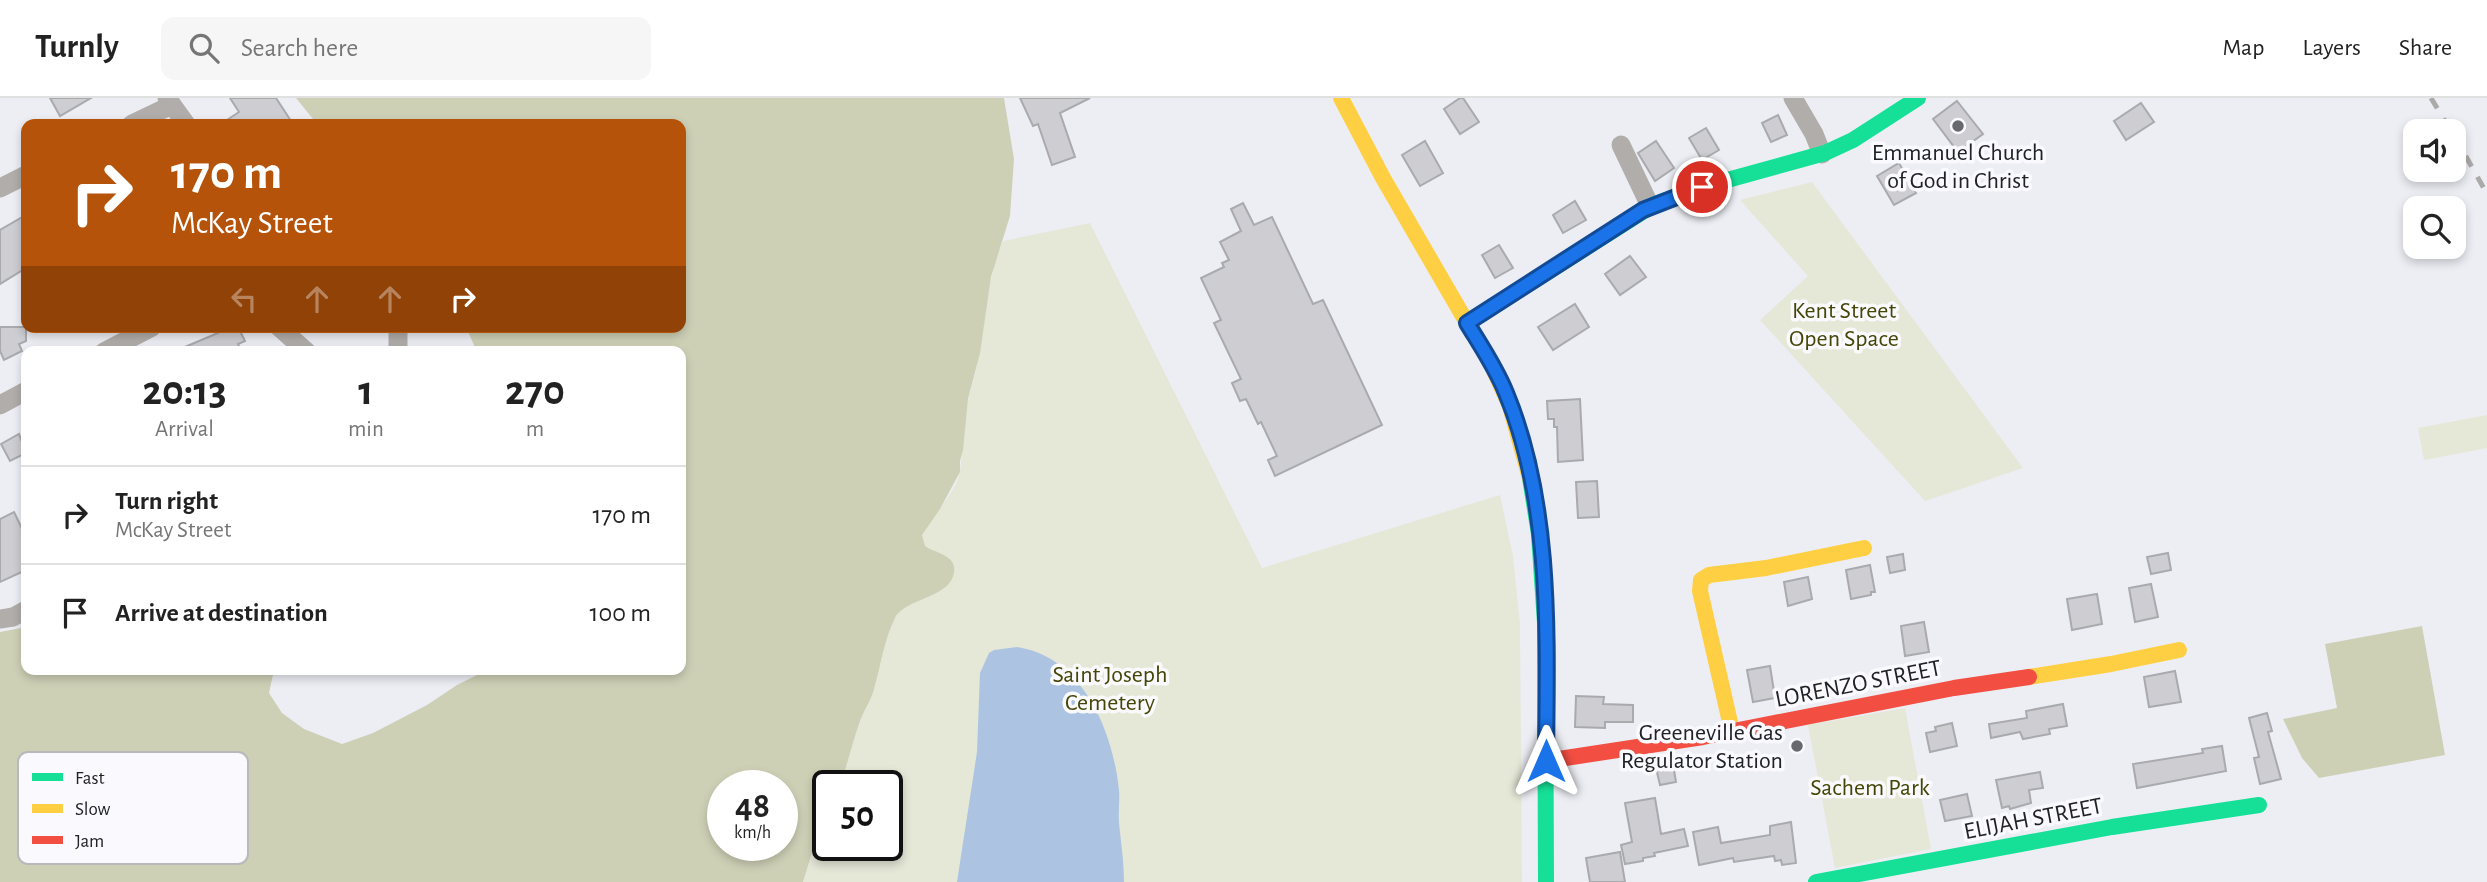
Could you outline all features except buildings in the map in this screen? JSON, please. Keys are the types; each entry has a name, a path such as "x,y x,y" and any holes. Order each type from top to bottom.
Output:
{"street":[{"path":"1341,98 1382,178 1507,394 1526,454 1540,533 1545,616 1546,882"},
{"path":"1793,98 1822,154"},
{"path":"1467,323 1650,206 1702,187 1822,154 1853,140 1918,98"},
{"path":"140,119 170,101 183,119"},
{"path":"1621,145 1650,206"},
{"path":"0,188 21,178"},
{"path":"116,346 140,333"},
{"path":"286,333 300,346"},
{"path":"0,405 21,394"},
{"path":"1732,731 1700,591 1701,580 1709,575 1766,568 1864,548"},
{"path":"0,619 21,613"},
{"name":"LORENZO STREET","path":"1546,761 1732,731 1962,686 2111,664 2179,650"},
{"name":"ELIJAH STREET","path":"1816,882 2112,827 2259,805"}],"green space":[{"path":"296,98 1004,98 1014,159 1010,216 991,277 980,353 968,399 960,472 922,535 925,546 953,563 953,577 940,591 909,606 895,618 885,644 873,693 859,724 845,770 812,770 812,853 803,882 0,882 0,632 21,628 21,675 273,675 269,693 282,713 304,729 342,744 373,733 477,675 686,675 686,346 474,346 469,333 686,333 686,119 313,119"},
{"name":"Kent Street Open Space","path":"1812,182 2023,468 1925,501 1760,320 1808,276 1740,200"},
{"name":"Saint Joseph Cemetery","path":"1090,223 1262,568 1500,495 1513,556 1520,624 1522,882 803,882 812,853 812,861 903,861 903,770 845,770 895,618 910,604 939,591 951,575 952,562 924,546 922,535 949,495 960,471 967,406 978,360 990,283 1003,241"},
{"path":"2487,415 2487,448 2424,460 2418,428"},
{"path":"2422,626 2445,755 2319,778 2302,758 2283,719 2337,708 2325,644"},
{"name":"Sachem Park","path":"1905,708 1931,849 1835,868 1808,725"}],"water":[{"path":"1017,647 1040,654 1060,665 1077,681 1091,700 1101,721 1116,767 1124,882 957,882 977,752 980,673 989,653"}],"railway":[{"path":"2431,98 2444,119"},
{"path":"2466,156 2487,194"}],"traffic: fast":[{"path":"1467,323 1655,204 1702,187 1825,153 1853,140 1918,98"},
{"path":"1530,478 1539,534 1545,623 1546,882"},
{"path":"1816,882 2112,827 2259,805"}],"traffic: slow":[{"path":"1341,98 1383,178 1492,366 1510,406 1530,478"},
{"path":"1732,731 1700,591 1701,580 1709,575 1766,568 1864,548"},
{"path":"2029,677 2179,650"}],"traffic: jam":[{"path":"1546,761 1703,737 1954,688 2029,677"}],"place":[{"name":"Emmanuel Church of God in Christ","path":"1958,126"},
{"name":"Greeneville Gas Regulator Station","path":"1797,746"}],"route":[{"path":"1546,761 1546,629 1540,533 1526,454 1507,394 1467,323 1643,210 1702,187"}]}
